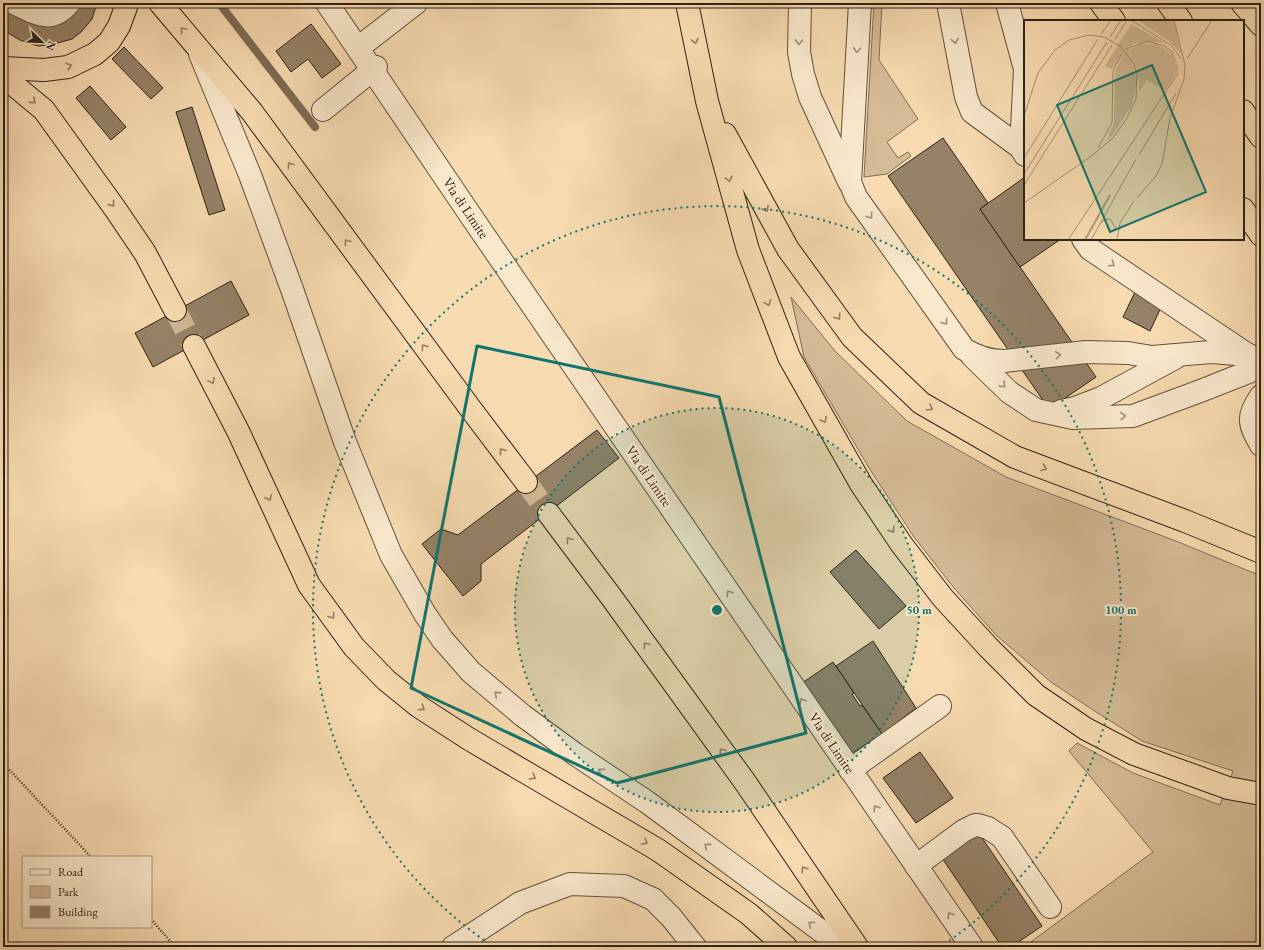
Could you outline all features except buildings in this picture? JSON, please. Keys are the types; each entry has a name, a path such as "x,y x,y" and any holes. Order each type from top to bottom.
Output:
{"highway":[{"path":"3,68 44,70 68,67 95,54 109,42 119,26 126,3"},
{"path":"160,3 252,112 526,482"},
{"path":"687,3 707,101 748,250 789,357 861,484 902,545 943,598 983,643 1036,695 1086,729 1134,754 1228,788 1261,794"},
{"path":"1101,3 1113,20"},
{"path":"1168,3 1180,20"},
{"path":"1242,3 1261,25"},
{"path":"1252,3 1261,16"},
{"path":"3,76 44,110 145,253 175,310"},
{"path":"707,101 788,249 852,336 921,403 1015,458 1185,521 1261,552"},
{"path":"1244,112 1261,137"},
{"path":"1244,210 1261,235"},
{"path":"194,346 238,431 309,585 354,647 386,680 418,706 469,739 658,850 749,914 786,947"},
{"path":"550,514 745,782 857,947"}],"street":[{"path":"14,3 38,14 51,16 58,13 69,3"},
{"name":"Via di Limite","path":"328,3 358,48 374,68 477,225 972,947"},
{"path":"358,48 416,3"},
{"path":"800,3 798,52 803,74 810,98 852,189 860,203 964,349 1009,392 1036,410 1074,418 1133,416 1203,390 1257,362"},
{"path":"852,189 850,182 860,3"},
{"path":"948,3 966,97 972,112 1023,152"},
{"path":"1007,3 1024,65"},
{"path":"198,48 250,175 293,292 345,442 388,548 425,614 442,639 471,672 522,715 575,754 647,802 842,947"},
{"path":"322,110 374,68"},
{"path":"1023,152 1024,110"},
{"path":"1084,240 1090,249 1257,362"},
{"path":"964,349 974,356 992,361 1086,352 1152,357 1211,352 1257,362"},
{"path":"1046,412 1074,408 1101,398 1171,359 1183,355"},
{"path":"1261,396 1256,402 1252,414 1251,427 1261,445"},
{"path":"850,770 940,706"},
{"path":"916,866 963,831 974,825 983,826 1002,837 1050,907"},
{"path":"453,947 520,903 570,884 624,886 652,899 671,917 695,947"}],"path":[{"path":"3,763 90,856"},
{"path":"152,920 175,947"}],"highlighted area":[{"path":"477,346 719,397 806,733 617,783 411,688"}],"green space":[{"path":"874,3 882,3 879,60 918,119 887,142 898,158 908,152 911,156 887,174 864,177"},
{"path":"791,297 835,351 907,421 1006,477 1176,541 1261,576 1261,947 1024,947 1153,852 1069,751 1077,743 1133,773 1220,805 1233,771 1142,741 1051,682 996,635 954,588 914,537 869,468 804,357"}],"waterway":[{"path":"219,3 315,127"}],"tunnel":[{"path":"175,310 194,346"},
{"path":"526,482 549,514"}]}
